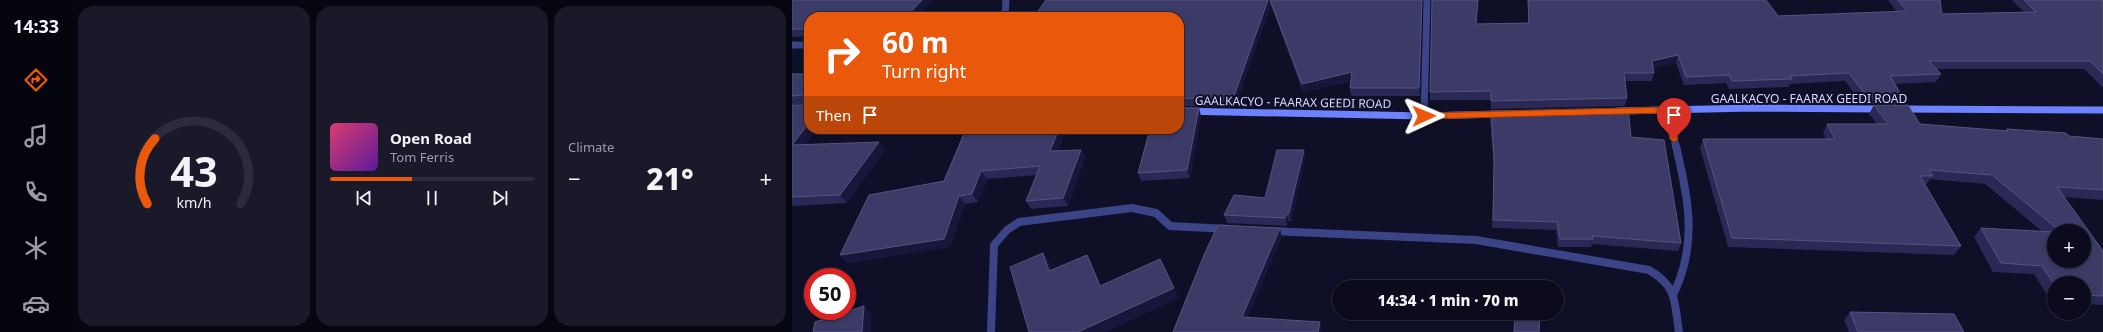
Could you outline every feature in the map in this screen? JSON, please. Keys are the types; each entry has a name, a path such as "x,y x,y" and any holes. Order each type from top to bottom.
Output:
{"main road":[{"name":"GAALKACYO - FAARAX GEEDI ROAD","path":"1614,111 1753,108 2103,110"},
{"name":"GAALKACYO - FAARAX GEEDI ROAD","path":"1184,111 1424,116 1511,114"}],"street":[{"path":"1005,12 1006,0"},
{"path":"1424,116 1427,0"},
{"path":"792,45 804,44"},
{"path":"1668,110 1686,197 1690,234 1681,279 1674,293"},
{"path":"991,332 994,245 1006,230 1019,222 1132,208 1156,213 1170,226 1241,229"},
{"path":"1264,230 1476,240 1649,270 1665,280 1674,293 1679,332"}],"building":[{"path":"792,0 922,0 911,12 804,12 804,29 792,29"},
{"path":"1046,0 1268,0 1233,99 1184,98 1184,12 1038,12"},
{"path":"1270,0 1422,0 1419,88 1350,88 1352,72 1302,84"},
{"path":"1432,0 1478,0 1476,24 1529,23 1528,0 1766,0 1778,16 1907,11 1898,0 1940,0 1942,14 2036,12 2024,0 2103,0 2103,74 2090,61 1929,61 1941,74 1890,76 1902,96 1866,96 1849,73 1790,76 1792,79 1732,81 1729,75 1686,77 1678,55 1652,61 1654,73 1624,73 1627,98 1491,101 1491,91 1430,92"},
{"path":"792,74 804,74 804,95 792,96"},
{"path":"804,104 804,129 792,145 792,105"},
{"path":"1874,105 1908,105 1920,124 2008,131 2007,129 2066,133 2069,136 2103,139 2103,190 2057,187 2084,224 2052,224 1992,175 1929,170 1933,176 1920,176 1961,246 1732,238 1703,139 1835,139 1827,124 1888,124"},
{"path":"1184,108 1199,108 1187,170 1138,173 1149,134 1184,134"},
{"path":"1628,108 1631,137 1664,140 1681,243 1592,236 1593,239 1560,239 1557,222 1493,220 1494,159 1491,111"},
{"path":"964,134 1057,134 1050,151 1081,150 1063,198 1026,201 1040,166 981,171 972,194 959,196 944,239 840,255 869,195 944,181"},
{"path":"879,142 840,195 792,197 792,145"},
{"path":"1277,150 1304,150 1289,213 1285,218 1224,215 1234,195 1265,198"},
{"path":"1218,225 1280,228 1242,317 1320,322 1318,332 1173,332 1204,255"},
{"path":"1981,228 2047,232 2047,268 2091,268 2091,234 2103,251 2103,296 2091,295 2091,276 2049,276 2042,266 2001,263"},
{"path":"1043,253 1049,271 1087,255 1100,286 1160,259 1174,288 1078,332 1029,332 1010,267"},
{"path":"864,306 862,332 813,332 815,322 821,320 856,320 856,309"},
{"path":"1850,312 1954,314 1964,332 1858,332"},
{"path":"1515,320 1540,320 1539,332 1514,332"}],"route":[{"path":"1424,116 1668,110 1674,139"}]}
